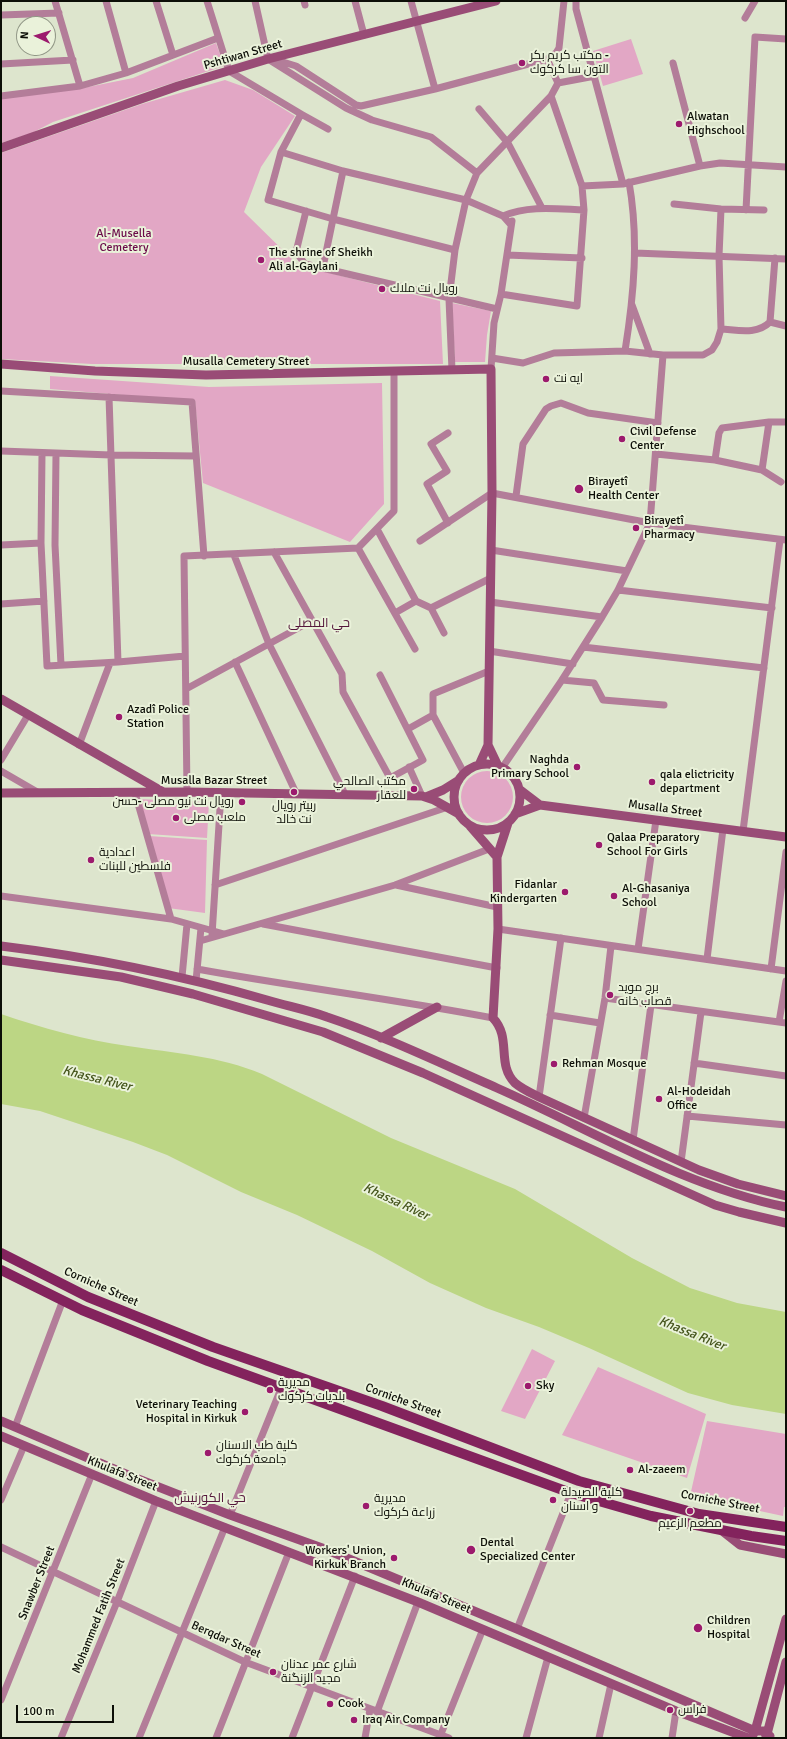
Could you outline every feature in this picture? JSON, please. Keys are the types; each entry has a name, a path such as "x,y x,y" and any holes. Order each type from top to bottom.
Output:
{"main road":[{"name":"Corniche Street","path":"1,1253 88,1297 180,1334 382,1406 579,1481 699,1514 786,1527"},
{"path":"1,1270 82,1310 153,1339 571,1493 651,1516 786,1541"},
{"path":"153,1339 158,1325"},
{"path":"175,1347 180,1334"}],"street":[{"path":"55,1 80,86"},
{"path":"106,1 126,73"},
{"path":"156,1 173,54"},
{"path":"207,1 229,71 328,129"},
{"path":"255,1 271,61 346,108 372,120 431,137 477,173"},
{"path":"355,1 364,35"},
{"path":"411,1 435,89"},
{"name":"Pshtiwan Street","path":"1,148 178,86 229,71 496,1"},
{"path":"271,61 283,62 296,66 356,105 361,106 435,89 547,59 556,53 559,48 564,1"},
{"path":"576,1 576,9 626,183 631,195 635,253 632,304 625,351"},
{"path":"745,18 755,1"},
{"path":"1,15 59,13"},
{"path":"746,210 747,164 755,37 786,39"},
{"path":"1,96 80,86 126,73 218,38"},
{"path":"547,59 558,83"},
{"path":"1,64 73,60"},
{"path":"673,63 700,166"},
{"path":"558,83 595,76"},
{"path":"452,370 449,299 455,250 466,200 477,173 508,143 551,96 558,83"},
{"path":"500,294 578,306 584,210 582,186 551,96"},
{"path":"479,109 508,143 542,208"},
{"path":"301,114 281,152 268,200 333,219 455,250"},
{"path":"281,152 343,171 466,200 503,216 511,225"},
{"path":"582,186 626,183 700,166 720,163 786,167"},
{"path":"323,267 343,171"},
{"path":"674,204 721,209 764,210"},
{"path":"503,216 514,212 542,208 584,210"},
{"path":"492,358 523,364 554,353 625,351 663,355 703,355 712,350 717,342 721,329 719,256 721,209"},
{"path":"306,211 296,252 305,264 323,267 449,299 497,309"},
{"path":"479,765 488,745 492,492 491,369 494,323 514,212"},
{"path":"635,253 786,259"},
{"path":"507,255 582,258"},
{"path":"721,329 750,331 764,328 770,322 775,258"},
{"path":"632,304 650,354"},
{"path":"770,322 786,326"},
{"path":"500,767 573,664 602,617 618,590 650,523 663,355"},
{"name":"Musalla Cemetery Street","path":"1,364 95,372 206,375 491,369"},
{"path":"187,792 184,556 234,555 358,548 394,511 394,372"},
{"path":"1,391 192,402 204,556"},
{"path":"109,397 118,662"},
{"path":"516,496 523,444 546,409 551,406 560,404 588,413 658,423"},
{"path":"715,460 719,433 722,428 769,422 786,422"},
{"path":"762,470 769,422"},
{"path":"448,434 431,444 447,471 427,484 448,523"},
{"path":"1,451 42,454 196,456"},
{"path":"42,454 41,543 48,666 110,663 185,656"},
{"path":"56,454 54,544 61,665"},
{"path":"656,454 715,460 762,470 781,482"},
{"path":"420,541 492,492 650,523 783,540 772,608 743,831"},
{"path":"377,529 416,601 431,608 444,633"},
{"path":"1,546 41,543"},
{"path":"358,548 415,649"},
{"path":"491,550 627,571"},
{"path":"274,552 311,621 342,674 343,692 390,778 423,760 380,675"},
{"path":"234,555 269,644 345,794"},
{"path":"431,608 491,578"},
{"path":"618,590 772,608"},
{"path":"1,604 44,601"},
{"path":"395,613 416,601"},
{"path":"490,602 602,617"},
{"path":"186,689 311,621"},
{"path":"583,647 764,668"},
{"path":"489,651 573,664"},
{"path":"235,662 296,793"},
{"path":"79,745 110,663"},
{"path":"462,777 433,715 433,694 489,671"},
{"path":"562,680 594,683 603,700 664,706"},
{"path":"1,699 163,792"},
{"path":"1,760 28,715"},
{"path":"408,729 433,715"},
{"path":"488,745 500,767"},
{"path":"493,1018 498,929 497,857 508,823 515,814 520,798 519,789 510,774 500,767 489,764 479,765 462,777 455,791 454,803 459,814 497,857"},
{"path":"409,768 424,796"},
{"path":"1,770 39,793"},
{"name":"Musalla Bazar Street","path":"1,793 187,792 424,796 443,790 462,777"},
{"name":"Musalla Street","path":"519,789 540,805"},
{"path":"134,793 171,920"},
{"path":"212,935 221,793"},
{"name":"Musalla Bazar Street","path":"424,796 459,814"},
{"name":"Musalla Street","path":"515,814 540,805 786,837"},
{"path":"215,885 448,807"},
{"path":"638,950 656,820"},
{"path":"470,826 479,830 489,830 499,828 508,823"},
{"path":"706,959 723,829"},
{"path":"200,941 212,935 224,934 261,924 395,885 489,848"},
{"path":"771,969 786,852"},
{"path":"395,885 498,907"},
{"path":"1,896 171,920 201,928 212,935"},
{"path":"182,978 187,924"},
{"path":"261,924 496,968"},
{"path":"196,981 201,928"},
{"path":"498,929 786,971"},
{"path":"539,1097 561,938"},
{"path":"1,946 123,966 196,981 328,1017 381,1038 512,1095 585,1130 720,1190 744,1198 786,1207"},
{"path":"584,1118 611,946"},
{"path":"1,960 121,977 193,994 323,1032 423,1073 716,1205 786,1223"},
{"path":"121,977 123,966"},
{"path":"197,969 380,1000 437,1007 493,1018 499,1025 503,1034 505,1065 510,1077 520,1086 539,1097 681,1162 738,1184 786,1196"},
{"path":"604,998 783,1023 786,980"},
{"path":"633,1140 651,1005"},
{"path":"381,1038 437,1007"},
{"path":"681,1162 701,1012"},
{"path":"550,1015 600,1023"},
{"path":"694,1063 786,1076"},
{"path":"687,1116 786,1125"},
{"path":"716,1205 720,1190"},
{"path":"15,1427 63,1300"},
{"path":"230,1515 282,1386"},
{"path":"1,1421 128,1475 230,1515 325,1549 517,1629 754,1735"},
{"name":"Khulafa Street","path":"1,1436 156,1501 355,1576 676,1711 748,1738"},
{"path":"1,1500 24,1446"},
{"name":"Snawber Street","path":"1,1700 54,1572 92,1474"},
{"path":"517,1629 571,1493"},
{"name":"Mohammed Fatih Street","path":"61,1738 117,1602 156,1501"},
{"path":"254,1539 260,1526"},
{"path":"139,1738 224,1527"},
{"path":"721,1530 740,1545 786,1554"},
{"name":"Berqdar Street","path":"1,1547 245,1662 449,1738"},
{"path":"216,1738 289,1552"},
{"path":"292,1738 313,1688 355,1576"},
{"path":"366,1738 374,1710 418,1602"},
{"path":"754,1735 786,1619"},
{"path":"441,1734 483,1629"},
{"path":"526,1738 548,1657"},
{"path":"769,1737 786,1662"},
{"path":"598,1738 611,1684"},
{"path":"672,1738 676,1711"},
{"path":"754,1735 762,1730 769,1737"}],"green space":[{"path":"631,39 643,74 603,86 593,51"},
{"path":"216,43 224,66 53,122 32,133 1,143 1,98 83,88 133,78"},
{"name":"Al-Musella Cemetery","path":"225,80 253,90 295,116 261,167 244,212 298,265 440,301 443,364 92,364 1,359 1,153 142,104"},
{"path":"452,303 491,311 485,362 455,362"},
{"path":"50,376 209,387 382,383 384,504 350,542 203,483 195,401 50,389"},
{"path":"482,771 492,771 506,778 513,792 513,802 506,816 492,823 482,823 472,819 465,812 461,802 461,792 465,782 472,775"},
{"name":"ملعب مصلى","path":"137,799 209,802 207,838 148,834"},
{"path":"149,836 207,840 205,913 168,908"},
{"name":"Sky","path":"532,1349 555,1361 525,1419 501,1411"},
{"path":"598,1367 706,1414 687,1478 562,1435"},
{"path":"707,1421 786,1434 786,1507 784,1507 783,1516 690,1496"}],"water":[{"name":"Khassa River","path":"1,1014 48,1029 80,1037 213,1059 262,1074 391,1138 515,1189 632,1258 690,1288 737,1303 786,1312 786,1414 732,1405 688,1393 589,1348 539,1327 486,1308 430,1283 372,1251 297,1215 241,1192 167,1155 40,1111 1,1104"}],"place":[{"name":"مكتب كريم بكر - التون سا كركوك","path":"522,63"},
{"name":"Alwatan Highschool","path":"679,124"},
{"name":"The shrine of Sheikh Ali al-Gaylani","path":"261,260"},
{"name":"رويال نت ملاك","path":"382,289"},
{"name":"ايه نت","path":"546,379"},
{"name":"Civil Defense Center","path":"622,439"},
{"name":"Birayetî Health Center","path":"579,489"},
{"name":"Birayetî Pharmacy","path":"636,528"},
{"name":"Azadî Police Station","path":"119,717"},
{"name":"Naghda Primary School","path":"577,767"},
{"name":"qala elictricity department","path":"652,782"},
{"name":"مكتب الصالحي للعقار","path":"414,789"},
{"name":"ربيتر رويال نت خالد","path":"294,792"},
{"name":"رويال نت نيو مصلى -حسن","path":"242,802"},
{"name":"ملعب مصلى","path":"176,818"},
{"name":"Qalaa Preparatory School For Girls","path":"599,845"},
{"name":"اعدادية فلسطين للبنات","path":"91,860"},
{"name":"Fidanlar Kindergarten","path":"565,892"},
{"name":"Al-Ghasaniya School","path":"614,896"},
{"name":"برج مويد قصاب خانه","path":"610,995"},
{"name":"Rehman Mosque","path":"554,1064"},
{"name":"Al-Hodeidah Office","path":"659,1099"},
{"name":"Sky","path":"528,1386"},
{"name":"مديرية بلديات كركوك","path":"270,1390"},
{"name":"Veterinary Teaching Hospital in Kirkuk","path":"245,1412"},
{"name":"كلية طب الاسنان جامعة كركوك","path":"208,1453"},
{"name":"Al-zaeem","path":"630,1470"},
{"name":"كلية الصيدلة و اسنان","path":"553,1500"},
{"name":"مديرية زراعة كركوك","path":"366,1506"},
{"name":"مطعم الزعيم","path":"690,1511"},
{"name":"Dental Specialized Center","path":"471,1550"},
{"name":"Workers' Union, Kirkuk Branch","path":"394,1558"},
{"name":"Children Hospital","path":"698,1628"},
{"name":"شارع عمر عدنان مجيد الزنگنة","path":"273,1672"},
{"name":"Cook","path":"330,1704"},
{"name":"فراس","path":"670,1710"},
{"name":"Iraq Air Company","path":"354,1720"}],"district":[{"name":"حي المصلى","path":"319,624"},
{"name":"حي الكورنيش","path":"210,1499"}]}
